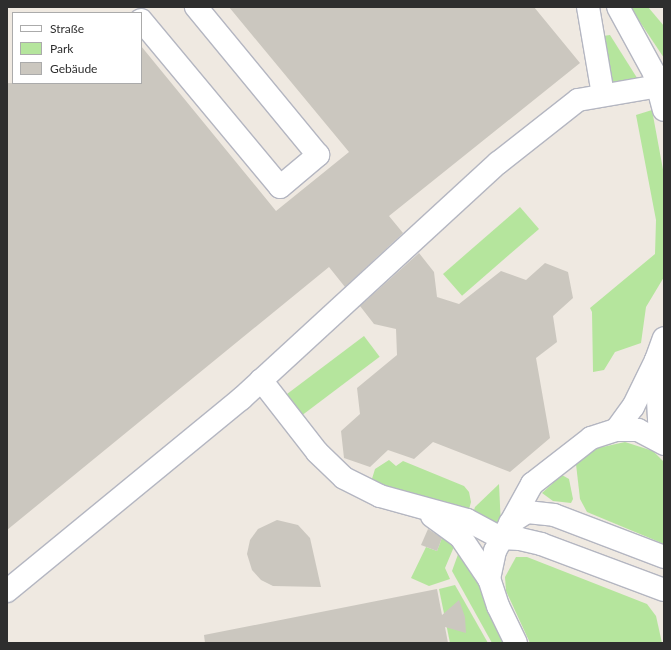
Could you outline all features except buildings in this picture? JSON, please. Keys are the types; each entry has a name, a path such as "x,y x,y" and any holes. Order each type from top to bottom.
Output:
{"lane":[{"path":"142,21 280,187 318,155 196,7"},
{"path":"588,7 603,94"},
{"path":"618,7 654,73 664,110"},
{"path":"7,591 241,400 498,163 578,100 603,94 658,86"},
{"path":"616,430 633,407 656,360 664,338"},
{"path":"656,360 662,442"},
{"path":"261,380 317,452 344,478 380,496 423,510 506,531 520,539 541,544 664,590"},
{"path":"489,579 495,551 532,484 591,438 616,430 638,430 662,442"},
{"path":"423,510 460,536 489,579 498,606 516,643"},
{"path":"506,531 527,512 554,515 664,556"}],"green space":[{"path":"630,7 648,7 664,26 664,58"},
{"path":"610,35 639,81 612,85 603,36"},
{"path":"652,110 664,175 664,277 646,307 641,343 615,352 604,370 593,372 592,312 590,308 655,254 656,220 636,115"},
{"path":"520,207 539,229 462,296 443,274"},
{"path":"364,336 380,357 301,416 286,395"},
{"path":"625,442 653,451 664,462 664,544 587,512 580,499 576,464 583,456 598,448"},
{"path":"389,460 396,466 403,461 464,486 469,492 471,502 467,517 371,482 375,469"},
{"path":"562,475 569,479 573,499 571,503 553,501 542,493"},
{"path":"499,484 501,526 472,516 475,507"},
{"path":"443,535 456,542 445,568 450,579 429,586 411,578 426,547 437,551"},
{"path":"461,546 508,643 492,643 452,571"},
{"path":"516,557 527,557 647,604 656,616 662,643 530,643 506,591 505,577"},
{"path":"455,585 488,643 450,643 439,589"}]}
